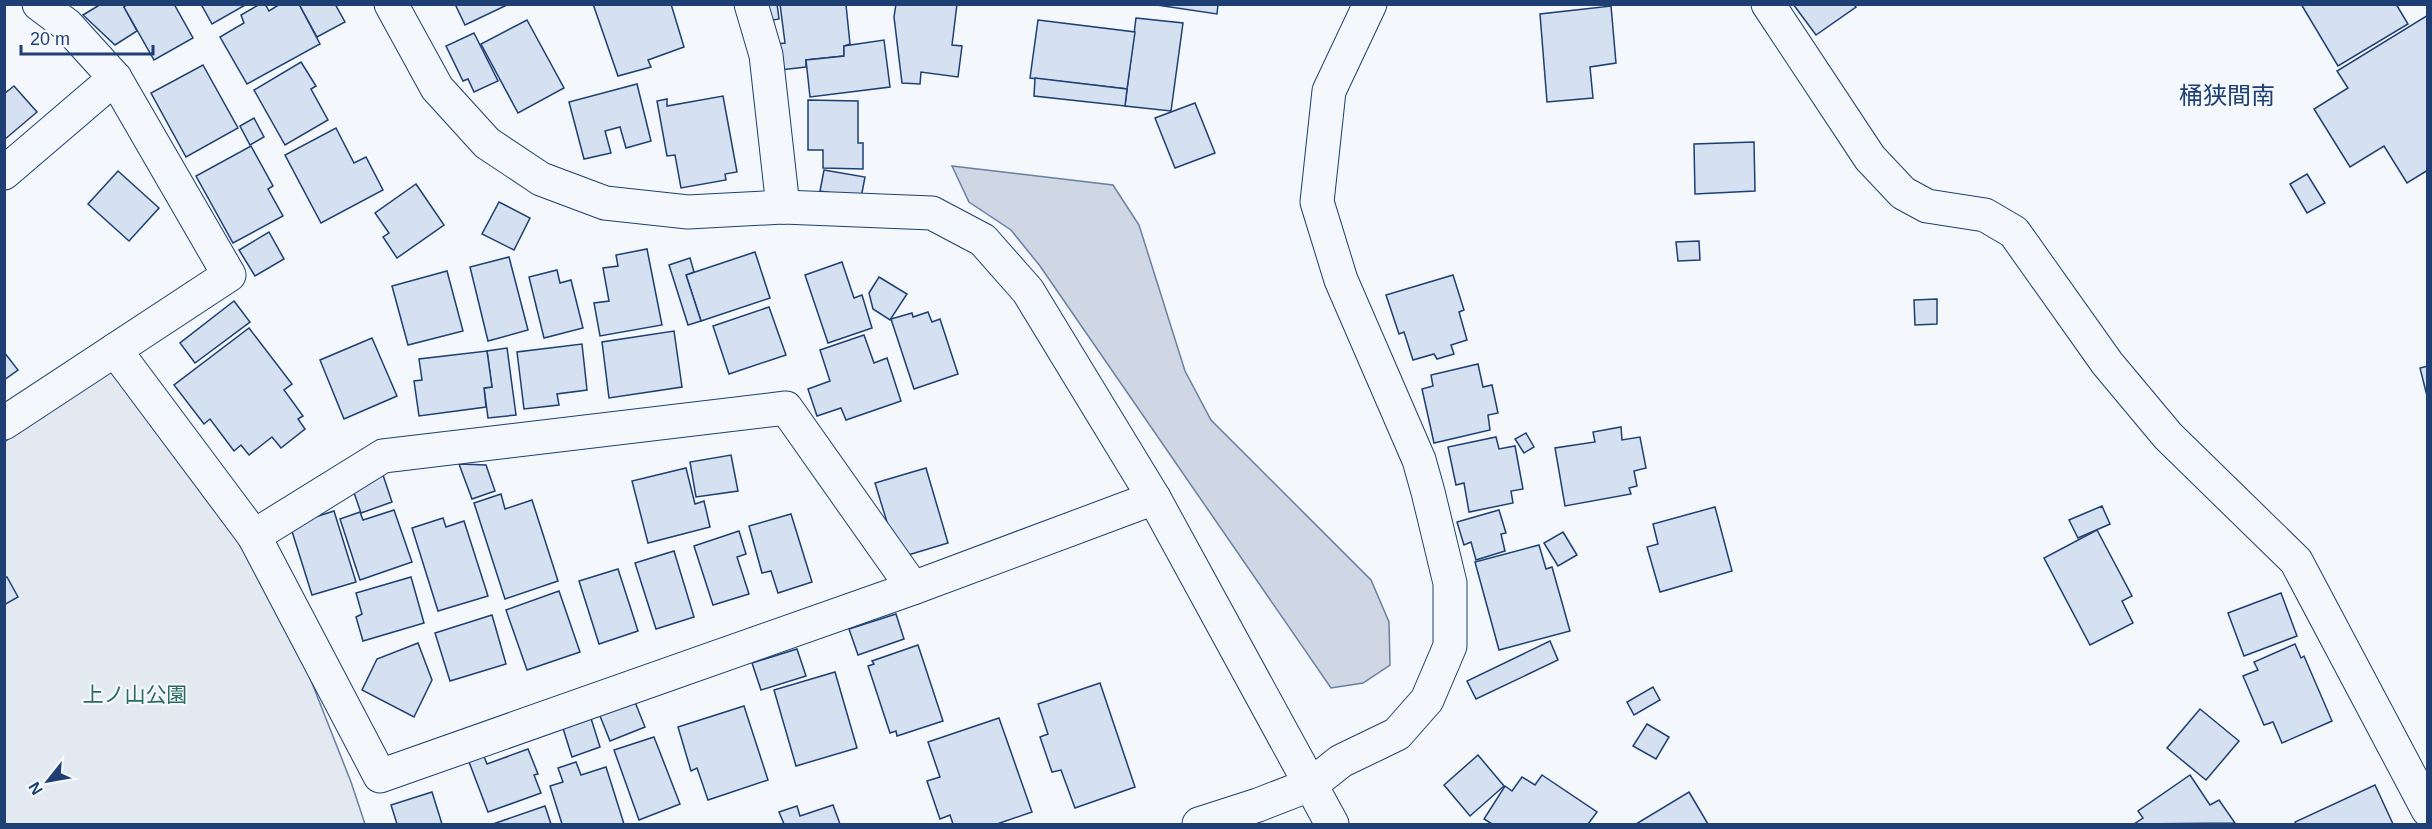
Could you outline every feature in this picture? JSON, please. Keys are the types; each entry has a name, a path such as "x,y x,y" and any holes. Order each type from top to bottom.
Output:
{"street":[{"path":"4,423 229,275 116,78 68,25 39,4"},
{"path":"391,4 437,88 487,143 541,179 605,202 688,212 783,207 932,213 983,240 1028,291 1154,498 1312,784 1332,825"},
{"path":"751,4 766,56 783,207"},
{"path":"1199,825 1258,806 1312,784 1341,761 1397,734 1427,700 1450,646 1450,583 1419,460 1341,280 1317,202 1329,91 1370,4"},
{"path":"1768,4 1870,158 1896,186 1903,193 1927,206 1985,215 2014,232 2108,363 2168,436 2296,561 2427,810"},
{"path":"4,173 116,78"},
{"path":"115,350 254,536 380,776 914,588 1154,498"},
{"path":"254,536 383,456 786,408 914,588"}],"green space":[{"name":"上ノ山公園","path":"115,350 254,536 351,782 365,824 5,824 5,442"}],"shaded area":[{"path":"952,166 1113,185 1139,225 1185,371 1211,420 1371,580 1389,622 1390,665 1363,683 1331,688 1040,266 1011,230 969,202"}],"building":[{"path":"101,4 128,4 124,7 137,31 115,45 83,15"},
{"path":"128,4 174,4 193,38 154,60 124,7"},
{"path":"201,4 247,4 212,24"},
{"path":"260,4 265,4 269,11 280,4 299,4 320,44 247,84 220,37 244,23 241,15"},
{"path":"299,4 335,4 345,22 317,37"},
{"path":"455,4 506,4 507,5 465,25"},
{"path":"593,4 671,4 684,47 648,60 651,67 618,76"},
{"path":"765,4 777,4 779,19 768,21"},
{"path":"780,4 846,5 850,44 844,46 844,56 806,60 806,67 780,70 777,44 785,43"},
{"path":"896,4 957,4 952,45 962,46 958,77 921,72 920,84 902,83 894,17"},
{"path":"1150,4 1218,4 1217,14"},
{"path":"1793,4 1854,4 1856,7 1816,35"},
{"path":"2301,4 2396,4 2408,24 2338,66"},
{"path":"1611,6 1616,63 1590,67 1593,98 1547,102 1540,14"},
{"path":"2428,15 2428,170 2407,183 2384,146 2350,167 2314,109 2348,88 2337,71"},
{"path":"1136,18 1183,23 1171,111 1125,106"},
{"path":"527,20 564,88 518,113 481,44"},
{"path":"1038,20 1135,32 1127,89 1030,78"},
{"path":"474,33 498,81 474,92 468,79 463,81 446,46"},
{"path":"884,40 890,87 810,97 806,60 844,56 844,46"},
{"path":"301,62 316,86 311,89 328,120 285,145 254,90"},
{"path":"203,65 238,128 186,157 151,93"},
{"path":"1035,78 1127,89 1125,106 1034,96"},
{"path":"637,84 651,141 626,148 620,127 605,131 611,153 584,159 569,102"},
{"path":"14,86 37,112 4,140 4,94"},
{"path":"723,96 737,172 725,174 726,180 681,188 675,155 667,156 657,101 667,99 667,106"},
{"path":"808,100 858,101 858,143 863,143 863,169 823,168 823,150 808,150"},
{"path":"1195,103 1215,153 1175,168 1155,118"},
{"path":"254,118 264,137 250,145 240,126"},
{"path":"336,128 354,163 366,157 383,190 321,223 285,155"},
{"path":"1754,142 1755,191 1695,194 1694,144"},
{"path":"251,146 273,186 268,189 283,216 233,243 196,176"},
{"path":"824,170 865,177 861,198 820,191"},
{"path":"118,171 159,208 129,241 88,204"},
{"path":"2307,174 2325,203 2307,213 2290,184"},
{"path":"416,184 444,225 397,258 383,237 389,233 375,213"},
{"path":"499,202 530,218 514,250 482,234"},
{"path":"269,232 284,259 255,276 239,250"},
{"path":"1699,241 1700,260 1678,261 1676,242"},
{"path":"647,249 662,325 600,336 594,303 609,301 603,268 618,266 616,255"},
{"path":"755,252 770,298 701,321 686,275"},
{"path":"509,257 528,330 488,341 470,267"},
{"path":"690,258 694,272 686,275 701,321 688,325 669,265"},
{"path":"842,262 854,298 862,295 872,328 828,343 805,275"},
{"path":"557,270 560,283 571,280 583,328 544,338 529,277"},
{"path":"447,271 463,331 408,345 392,286"},
{"path":"1453,275 1464,310 1459,312 1467,340 1451,345 1454,354 1437,359 1434,354 1413,360 1404,332 1399,334 1386,295"},
{"path":"879,277 907,294 890,320 873,309 869,293"},
{"path":"1937,299 1937,324 1915,325 1914,300"},
{"path":"234,301 250,322 195,363 180,343"},
{"path":"769,307 786,355 729,374 713,326"},
{"path":"928,312 932,322 940,319 958,374 914,389 891,319 912,313 913,317"},
{"path":"249,328 292,384 284,390 303,416 298,419 305,429 281,448 272,437 249,455 241,445 234,451 210,419 204,424 174,385"},
{"path":"674,331 682,387 609,398 602,342"},
{"path":"864,335 874,363 887,358 901,401 846,420 841,408 817,416 808,389 830,381 820,350"},
{"path":"372,338 397,396 344,419 320,360"},
{"path":"582,344 587,390 557,394 559,405 524,409 517,352"},
{"path":"507,348 516,415 488,418 484,388 492,387 487,351"},
{"path":"487,351 492,387 484,388 486,407 419,416 414,381 422,380 419,359"},
{"path":"4,352 18,370 4,380"},
{"path":"1478,364 1483,387 1492,385 1498,413 1488,415 1490,430 1434,443 1422,389 1433,386 1431,375"},
{"path":"2428,366 2428,400 2420,368"},
{"path":"1621,427 1622,440 1640,437 1646,468 1634,471 1637,486 1629,488 1631,494 1565,506 1555,448 1595,442 1593,432"},
{"path":"1526,433 1534,447 1524,453 1515,439"},
{"path":"1496,437 1499,449 1515,446 1523,489 1511,491 1513,503 1469,512 1464,483 1456,485 1448,447"},
{"path":"731,455 738,491 696,497 690,462"},
{"path":"459,464 486,465 495,491 472,499"},
{"path":"686,468 695,504 704,501 710,527 648,543 632,481"},
{"path":"926,468 948,543 898,558 875,483"},
{"path":"382,472 392,502 361,513 351,484"},
{"path":"501,494 505,509 532,500 558,581 505,599 474,503"},
{"path":"2102,506 2110,524 2078,538 2069,520"},
{"path":"1715,507 1732,571 1660,592 1647,547 1658,544 1653,524"},
{"path":"394,510 412,562 360,580 340,519 360,512 363,520"},
{"path":"1499,510 1506,533 1501,534 1505,551 1476,560 1471,542 1464,545 1457,522"},
{"path":"334,511 356,582 312,595 290,525"},
{"path":"791,514 812,582 778,593 771,571 762,573 749,526"},
{"path":"443,518 446,527 464,521 488,596 438,611 412,528"},
{"path":"2097,530 2132,596 2122,601 2133,623 2090,645 2044,558"},
{"path":"739,531 746,554 737,557 749,594 713,605 694,546"},
{"path":"1563,532 1577,555 1558,566 1544,543"},
{"path":"1539,545 1546,569 1552,567 1570,631 1499,650 1475,562"},
{"path":"674,551 694,617 656,629 635,563"},
{"path":"618,569 638,631 599,644 579,581"},
{"path":"7,577 18,597 4,605 4,579"},
{"path":"411,577 424,623 363,641 356,617 362,614 356,593"},
{"path":"559,591 580,652 527,670 506,610"},
{"path":"2281,593 2297,636 2244,656 2228,613"},
{"path":"896,614 904,639 858,655 849,629"},
{"path":"492,615 506,664 450,681 435,633"},
{"path":"1550,641 1558,660 1476,699 1467,681"},
{"path":"418,643 432,680 414,717 362,690 377,659"},
{"path":"2295,644 2301,658 2304,656 2332,721 2282,743 2273,722 2264,725 2243,676 2258,670 2254,662"},
{"path":"918,645 943,721 897,736 896,731 890,733 868,666 874,664 872,661"},
{"path":"797,649 806,676 761,690 752,663"},
{"path":"835,672 857,748 796,766 774,690"},
{"path":"1100,683 1135,787 1075,808 1061,770 1052,772 1040,737 1048,734 1038,704"},
{"path":"1653,687 1660,700 1634,715 1627,702"},
{"path":"633,697 645,727 610,741 598,711"},
{"path":"744,706 768,780 708,800 697,768 691,771 678,727"},
{"path":"2200,709 2239,741 2206,780 2167,748"},
{"path":"589,712 600,747 572,757 561,722"},
{"path":"999,718 1032,812 997,824 953,824 950,815 940,819 927,781 940,777 928,742"},
{"path":"1647,724 1669,737 1656,759 1633,746"},
{"path":"654,737 680,804 639,820 614,750"},
{"path":"481,749 487,764 528,749 538,774 534,775 541,793 488,812 466,754"},
{"path":"1478,755 1504,786 1470,816 1444,785"},
{"path":"576,762 581,775 606,767 624,824 562,824 550,786 563,782 558,768"},
{"path":"1542,775 1597,812 1588,824 1492,824 1484,819 1505,786 1512,791 1522,777 1535,785"},
{"path":"2190,775 2210,805 2219,800 2235,823 2134,824 2143,818 2138,811"},
{"path":"2375,785 2393,824 2296,824 2295,822"},
{"path":"432,792 442,824 397,824 391,805"},
{"path":"1689,792 1708,824 1636,824"},
{"path":"833,805 840,824 784,824 779,812 797,806 800,816"},
{"path":"545,806 551,824 493,824"}],"district":[{"name":"桶狭間南","path":"2227,95"}]}
